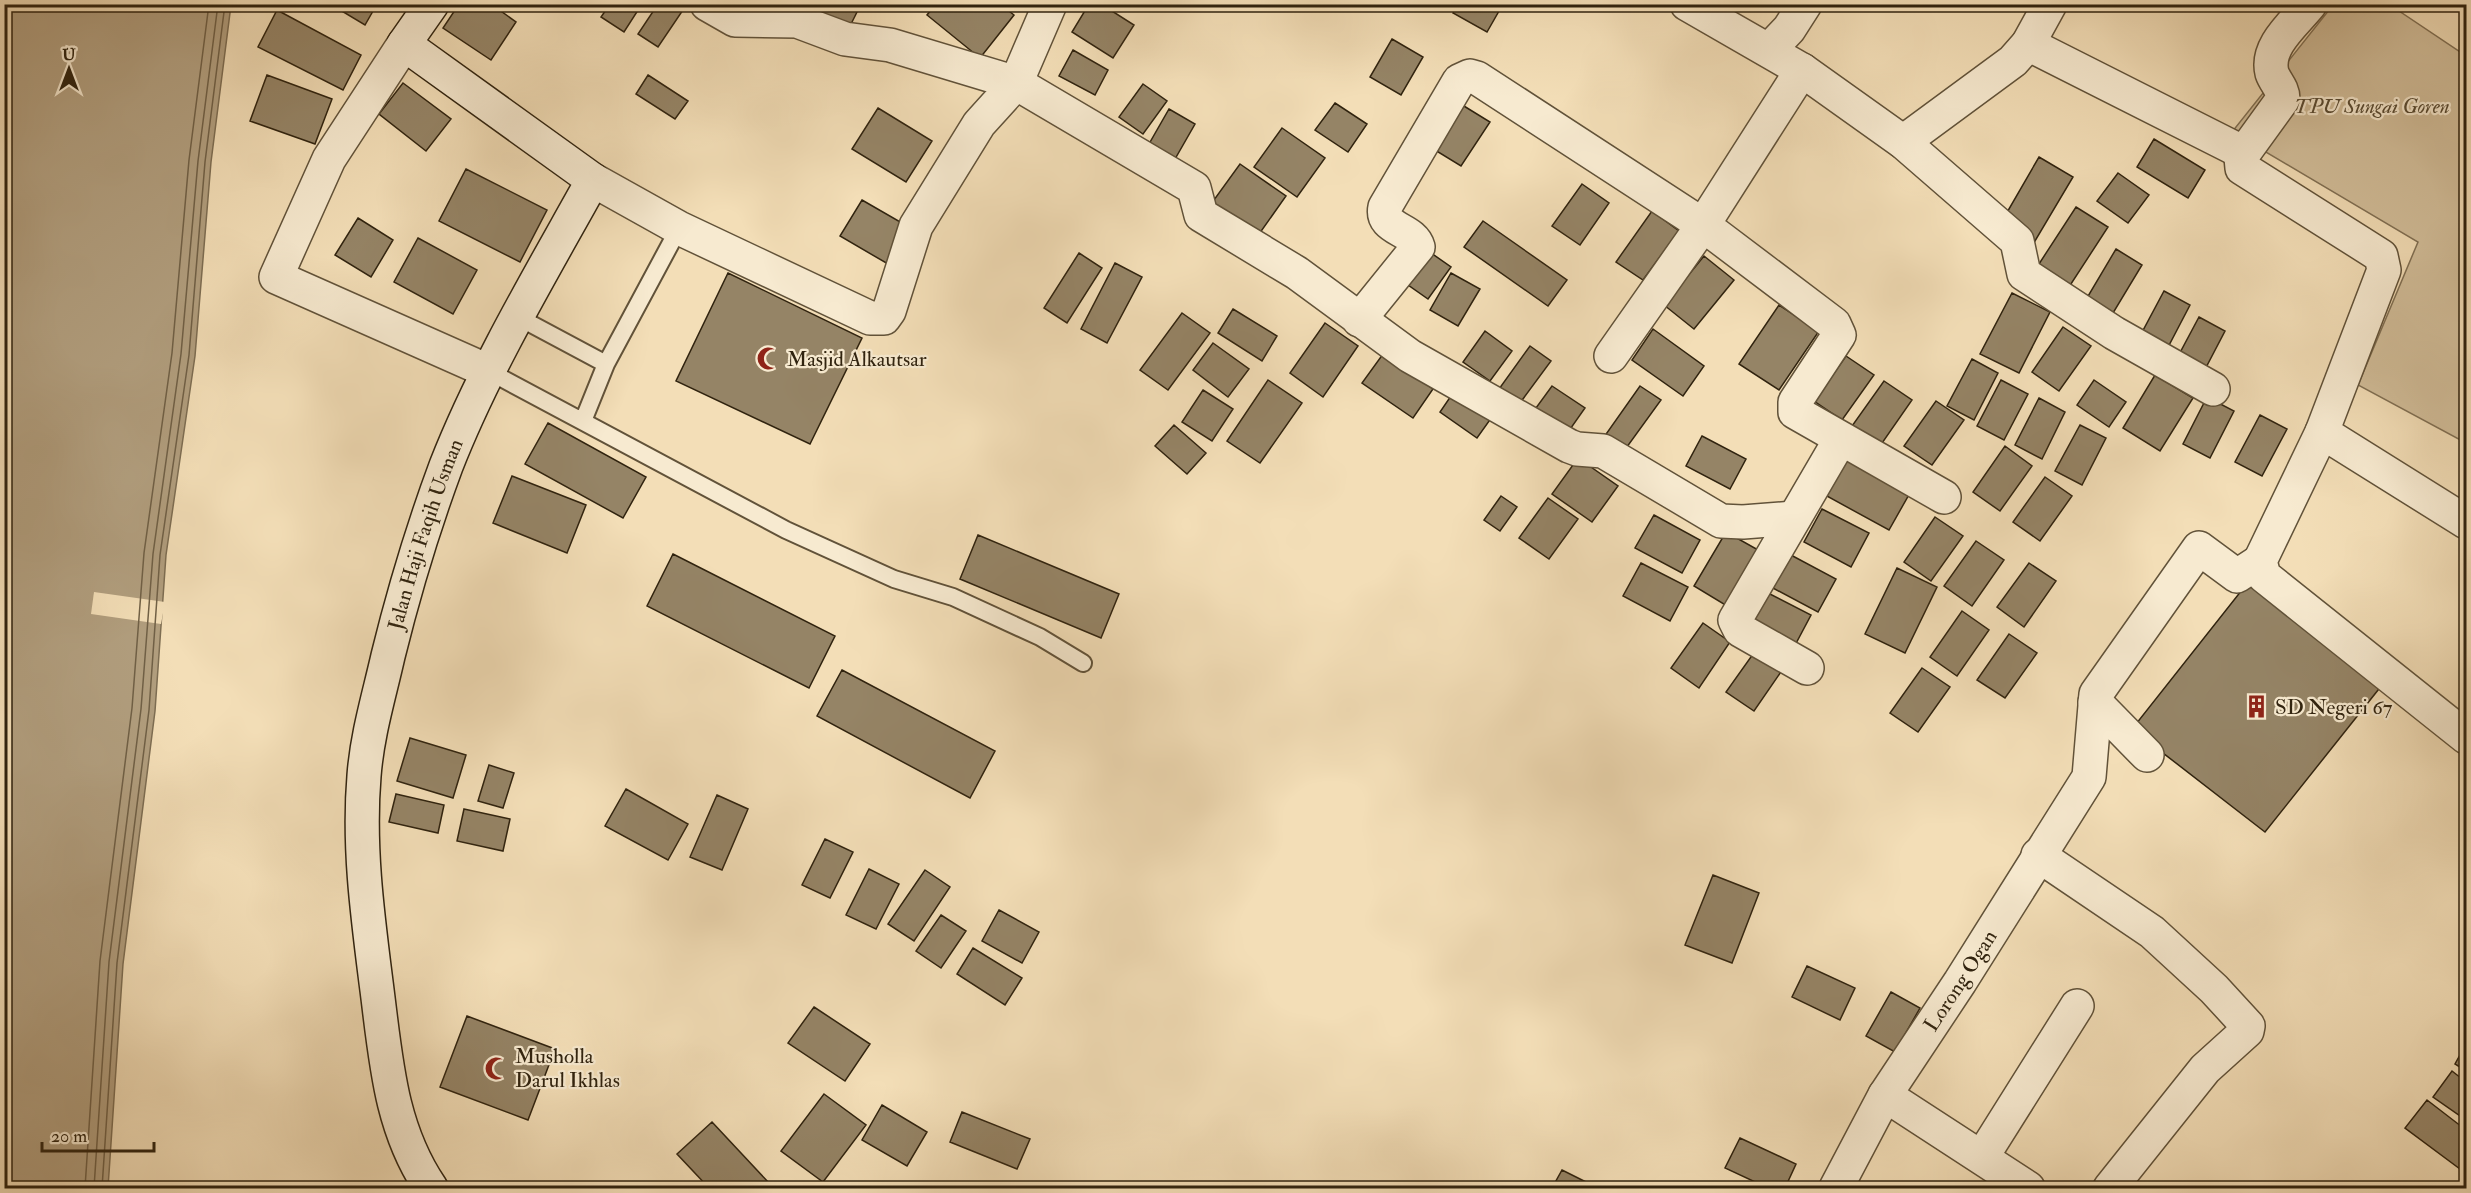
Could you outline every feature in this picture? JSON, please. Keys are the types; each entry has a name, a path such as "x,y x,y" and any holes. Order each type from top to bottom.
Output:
{"street":[{"path":"432,4 329,159 276,277 490,372"},
{"path":"707,4 735,20 797,21 845,39 890,45 1016,83 1194,188 1201,215 1285,265 1410,356 1569,446 1577,449 1603,451 1721,521 1743,522 1794,518"},
{"path":"404,44 593,180 679,228 870,318 884,318 889,311 916,226 979,124 1016,83 1050,4"},
{"path":"1687,4 1802,70 1903,142 2017,241 2024,274 2114,333 2213,388"},
{"path":"1769,50 1789,29 1805,4"},
{"path":"1903,142 2013,62 2028,44 2050,4"},
{"path":"2147,755 2096,702 2096,694 2199,548 2237,576 2260,561 2322,432 2384,270 2384,260 2381,256 2247,173 2240,164 2244,153 2283,99 2282,91 2273,75 2274,49 2310,4"},
{"path":"2028,44 2244,153"},
{"path":"1611,356 1708,217 1802,70"},
{"path":"1359,320 1418,247 1413,239 1388,222 1384,211 1459,81 1464,78 1477,78 1708,217 1837,327 1839,335 1794,407 1795,412 1840,440 1944,497"},
{"name":"Jalan Haji Faqih Usman","path":"431,1188 408,1147 398,1122 385,1065 363,854 364,777 371,723 406,582 447,464 518,317 593,180"},
{"path":"2322,432 2466,522"},
{"path":"1807,668 1740,630 1735,620 1840,440"},
{"path":"2260,561 2264,576 2466,737"},
{"name":"Lorong Ogan","path":"1836,1188 1885,1095 1960,982 2089,777 2096,702"},
{"path":"2038,855 2152,932 2214,988 2248,1026 2247,1031 2205,1069 2110,1188"},
{"path":"1982,1157 2077,1006"},
{"path":"1885,1095 2028,1188"}],"lane":[{"path":"583,421 606,364 679,228"},
{"path":"518,317 606,364"},
{"path":"490,372 786,530 894,579 953,597 1040,637 1083,663"}],"green space":[{"name":"TPU Sungai Goren","path":"2333,5 2390,5 2466,56 2466,443 2358,385 2418,242 2232,132"}],"water":[{"path":"5,5 231,5 211,162 195,356 166,555 155,711 123,964 108,1188 5,1188"}],"pier":[{"path":"94,592 165,602 161,624 91,614"}],"building":[{"path":"330,4 377,4 365,25"},
{"path":"459,4 491,4 516,22 491,60 443,28"},
{"path":"610,4 642,4 624,32 601,17"},
{"path":"658,4 680,4 685,7 658,47 638,34"},
{"path":"797,4 861,4 848,30"},
{"path":"936,4 1000,4 1014,15 980,58 927,15"},
{"path":"1089,4 1101,4 1134,25 1113,58 1072,32"},
{"path":"1458,4 1503,4 1487,32 1453,13"},
{"path":"277,10 361,55 343,90 258,47"},
{"path":"1392,39 1423,57 1401,95 1370,77"},
{"path":"1073,50 1108,70 1095,95 1059,76"},
{"path":"267,75 332,99 315,144 250,121"},
{"path":"648,75 688,101 675,119 636,94"},
{"path":"403,83 451,119 426,151 379,114"},
{"path":"1143,84 1167,101 1143,134 1119,117"},
{"path":"1335,103 1367,124 1348,152 1315,130"},
{"path":"1459,103 1490,122 1461,166 1430,147"},
{"path":"878,108 932,141 906,182 852,149"},
{"path":"1169,109 1195,124 1175,159 1149,144"},
{"path":"1282,128 1325,158 1297,197 1254,167"},
{"path":"2154,139 2205,170 2188,198 2137,167"},
{"path":"2039,157 2073,177 2035,241 2002,221"},
{"path":"1240,164 1286,196 1257,237 1211,204"},
{"path":"466,169 547,210 520,262 439,221"},
{"path":"2118,173 2149,195 2128,223 2097,201"},
{"path":"1582,184 1609,203 1580,245 1552,226"},
{"path":"862,200 909,227 888,264 840,236"},
{"path":"2076,207 2108,227 2069,287 2037,267"},
{"path":"1652,211 1679,231 1643,280 1616,262"},
{"path":"358,218 393,240 371,277 335,255"},
{"path":"1483,221 1567,280 1548,306 1464,247"},
{"path":"418,238 477,270 453,314 394,282"},
{"path":"1424,248 1451,267 1428,299 1401,280"},
{"path":"2116,249 2142,265 2107,323 2081,308"},
{"path":"1079,253 1102,268 1067,323 1044,308"},
{"path":"1704,256 1734,280 1694,329 1664,305"},
{"path":"1115,263 1142,277 1107,343 1081,329"},
{"name":"Masjid Alkautsar","path":"728,273 862,338 810,444 676,381"},
{"path":"1451,273 1480,289 1458,326 1430,310"},
{"path":"2164,291 2190,305 2166,351 2139,338"},
{"path":"2012,293 2050,312 2019,373 1980,354"},
{"path":"1779,305 1819,331 1779,390 1739,364"},
{"path":"1233,309 1277,336 1262,361 1218,333"},
{"path":"1182,313 1210,333 1168,390 1140,370"},
{"path":"2199,317 2225,331 2201,377 2174,364"},
{"path":"1325,323 1358,346 1323,397 1290,373"},
{"path":"2063,327 2091,346 2059,391 2032,372"},
{"path":"1653,329 1704,366 1683,396 1632,360"},
{"path":"1485,331 1512,351 1490,381 1463,362"},
{"path":"1213,343 1249,369 1228,397 1193,370"},
{"path":"1530,346 1551,361 1520,403 1499,389"},
{"path":"1383,354 1433,389 1413,418 1362,383"},
{"path":"1846,356 1874,375 1842,420 1814,401"},
{"path":"1972,359 1998,373 1974,420 1947,406"},
{"path":"2155,375 2193,398 2160,451 2123,428"},
{"path":"1268,380 1302,403 1260,463 1227,441"},
{"path":"2001,380 2028,394 2004,440 1977,426"},
{"path":"2094,380 2126,402 2109,427 2077,405"},
{"path":"1884,381 1912,400 1880,446 1852,426"},
{"path":"1552,386 1585,408 1566,435 1533,412"},
{"path":"1640,386 1661,400 1624,451 1604,437"},
{"path":"1203,390 1233,409 1212,441 1182,422"},
{"path":"1455,390 1492,417 1477,438 1440,412"},
{"path":"2207,397 2234,411 2210,458 2183,444"},
{"path":"2039,398 2065,412 2042,459 2015,445"},
{"path":"1936,401 1964,420 1932,465 1904,446"},
{"path":"2260,415 2287,429 2262,476 2235,462"},
{"path":"548,423 646,477 623,518 525,464"},
{"path":"1174,425 1206,453 1187,474 1155,446"},
{"path":"2080,425 2106,438 2082,485 2055,471"},
{"path":"1702,436 1746,459 1730,489 1686,466"},
{"path":"2005,446 2032,466 2000,511 1973,492"},
{"path":"1851,449 1915,484 1889,530 1825,495"},
{"path":"1578,458 1618,486 1592,522 1552,494"},
{"path":"512,476 586,505 567,553 493,523"},
{"path":"2045,477 2072,496 2040,541 2013,522"},
{"path":"1501,496 1517,507 1500,531 1484,520"},
{"path":"1548,498 1578,519 1549,559 1519,538"},
{"path":"1822,509 1869,533 1851,567 1804,542"},
{"path":"1654,515 1700,540 1682,573 1635,548"},
{"path":"1935,517 1963,536 1931,581 1904,562"},
{"path":"1726,532 1760,551 1727,606 1694,586"},
{"path":"978,535 1119,594 1101,638 960,579"},
{"path":"1976,541 2004,560 1972,606 1944,586"},
{"path":"673,554 835,636 809,688 647,606"},
{"path":"1789,554 1836,579 1818,612 1771,587"},
{"path":"1641,563 1688,587 1670,621 1623,596"},
{"path":"2029,563 2056,581 2024,627 1997,607"},
{"path":"1897,568 1937,587 1905,653 1865,634"},
{"name":"SD Negeri 67","path":"2249,581 2382,685 2265,832 2132,729"},
{"path":"1764,591 1811,615 1793,649 1746,624"},
{"path":"1962,611 1989,630 1957,676 1930,657"},
{"path":"1703,623 1730,642 1699,688 1671,668"},
{"path":"2009,634 2037,653 2005,698 1977,680"},
{"path":"1758,647 1785,666 1754,711 1726,692"},
{"path":"1922,668 1950,687 1918,732 1890,713"},
{"path":"842,670 995,751 970,798 817,716"},
{"path":"410,738 466,755 453,798 397,781"},
{"path":"489,765 514,773 503,808 478,801"},
{"path":"626,789 688,824 668,860 605,826"},
{"path":"396,794 444,805 438,833 389,822"},
{"path":"717,795 748,809 722,870 690,857"},
{"path":"464,809 510,819 503,851 457,841"},
{"path":"825,839 853,852 830,898 802,885"},
{"path":"869,869 899,884 876,929 846,915"},
{"path":"925,870 950,887 914,941 888,924"},
{"path":"1713,875 1759,893 1732,963 1685,945"},
{"path":"999,910 1039,932 1022,963 982,941"},
{"path":"941,915 966,931 941,968 916,951"},
{"path":"973,948 1022,978 1005,1005 957,974"},
{"path":"1807,966 1855,988 1840,1020 1792,997"},
{"path":"1891,992 1920,1008 1895,1052 1866,1036"},
{"path":"814,1007 870,1044 845,1081 788,1043"},
{"name":"Musholla Darul Ikhlas","path":"467,1016 555,1049 528,1120 440,1087"},
{"path":"2466,1044 2466,1071 2455,1064"},
{"path":"2452,1071 2466,1082 2466,1120 2433,1097"},
{"path":"824,1094 866,1125 823,1182 781,1151"},
{"path":"2427,1100 2466,1130 2466,1161 2460,1169 2405,1128"},
{"path":"882,1105 927,1132 907,1166 862,1140"},
{"path":"962,1112 1030,1139 1017,1169 950,1142"},
{"path":"712,1122 769,1183 763,1188 709,1188 677,1154"},
{"path":"1740,1138 1796,1164 1785,1188 1768,1188 1725,1168"},
{"path":"1562,1170 1598,1188 1552,1188"}],"place":[{"name":"Masjid Alkautsar","path":"769,359"},
{"name":"SD Negeri 67","path":"2257,707"},
{"name":"Musholla Darul Ikhlas","path":"497,1068"}]}
